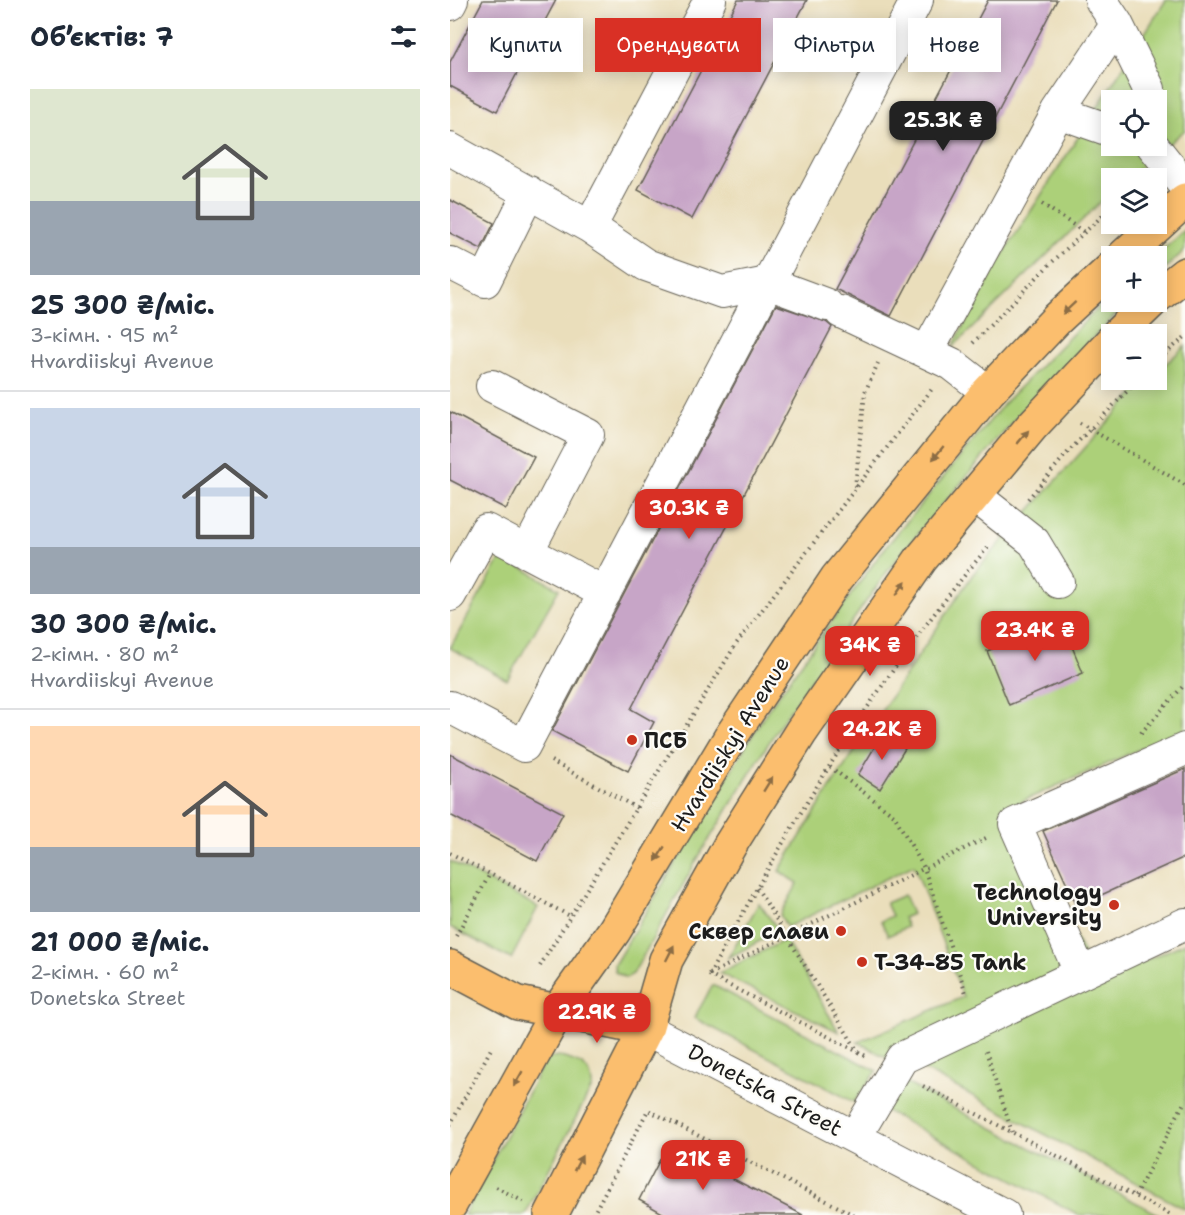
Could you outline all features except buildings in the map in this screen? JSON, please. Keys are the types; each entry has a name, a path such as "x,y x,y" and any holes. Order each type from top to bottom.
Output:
{"main road":[{"path":"1135,246 1185,200"},
{"path":"1167,288 1185,274"},
{"name":"Hvardiiskyi Avenue","path":"450,1206 558,1010 614,931 730,738 837,578 988,392 1057,319 1101,278"},
{"path":"1129,324 1141,312"},
{"path":"541,1210 646,1029 666,960 730,845 827,693 921,559 1032,426 1101,353"},
{"name":"Donetska Street","path":"450,967 518,1003 646,1029"}],"street":[{"path":"590,227 710,0"},
{"path":"450,707 524,746 917,0"},
{"path":"1109,12 1149,90"},
{"path":"927,352 1058,112 1109,12"},
{"path":"1058,112 1101,126"},
{"path":"450,149 590,227 646,265 722,292 768,283 834,308 952,364 988,392"},
{"path":"1162,156 1185,186"},
{"path":"450,263 485,281 528,192"},
{"path":"492,386 588,435 527,552"},
{"path":"974,495 1034,542 1058,582"},
{"path":"450,596 486,530 605,593"},
{"path":"1080,972 1015,824 1185,749"},
{"path":"855,1137 902,1058 1185,924"},
{"name":"Donetska Street","path":"646,1029 1004,1215"}],"path":[{"path":"1017,187 1084,232"},
{"path":"855,489 865,392 890,334"},
{"path":"1167,353 1185,337"},
{"path":"709,975 757,888 830,767 911,647 1009,522 1128,390"},
{"path":"1073,419 1185,485"},
{"path":"524,746 637,808"},
{"path":"830,767 894,815 924,868 1012,1132"},
{"path":"709,975 787,934 1015,824"},
{"path":"450,853 570,916 540,966"},
{"path":"450,947 490,874"},
{"path":"757,888 859,1053"},
{"path":"709,975 1171,1215"},
{"path":"450,1125 491,1048"},
{"path":"1135,1196 1185,1101"},
{"path":"593,1215 648,1110 854,1215"},
{"path":"492,1185 541,1210"}],"green space":[{"path":"1166,0 1185,0 1185,130 1167,145 1167,90 1108,90"},
{"path":"1101,101 1101,156 1154,156 1140,168 1101,168 1101,202 951,349 1002,256"},
{"path":"1185,231 1185,250 1167,267 1167,246"},
{"path":"1101,305 1101,312 1118,312 1107,324 1101,324 1101,330 1020,413 891,566 781,723 702,851 633,974 626,978 615,972 614,965 767,711 881,553 1007,400"},
{"path":"1185,346 1185,729 1016,804 1072,931 1099,981 1185,943 1185,1209 911,1063 889,1059 858,1042 963,997 914,865 787,927 780,915 798,883 779,871 832,785 973,574 1132,395 1137,390 1167,390 1167,363"},
{"path":"502,556 559,589 507,680 450,648"},
{"path":"450,861 538,907 511,959 450,927"},
{"path":"904,895 912,914 903,918 907,927 888,936 881,921 892,916 886,903"},
{"path":"759,903 779,931 728,958"},
{"path":"785,940 839,1032 719,973"},
{"path":"713,985 877,1071 854,1102 694,1018"},
{"path":"560,1057 572,1060 587,1069 592,1080 592,1087 525,1215 464,1215 543,1064 550,1058"},
{"path":"900,1080 1160,1215 1079,1215 884,1110"}],"place":[{"name":"ПСБ","path":"632,740"},
{"name":"Technology University","path":"1114,905"},
{"name":"Сквер слави","path":"841,931"},
{"name":"T-34-85 Tank","path":"862,962"}]}
